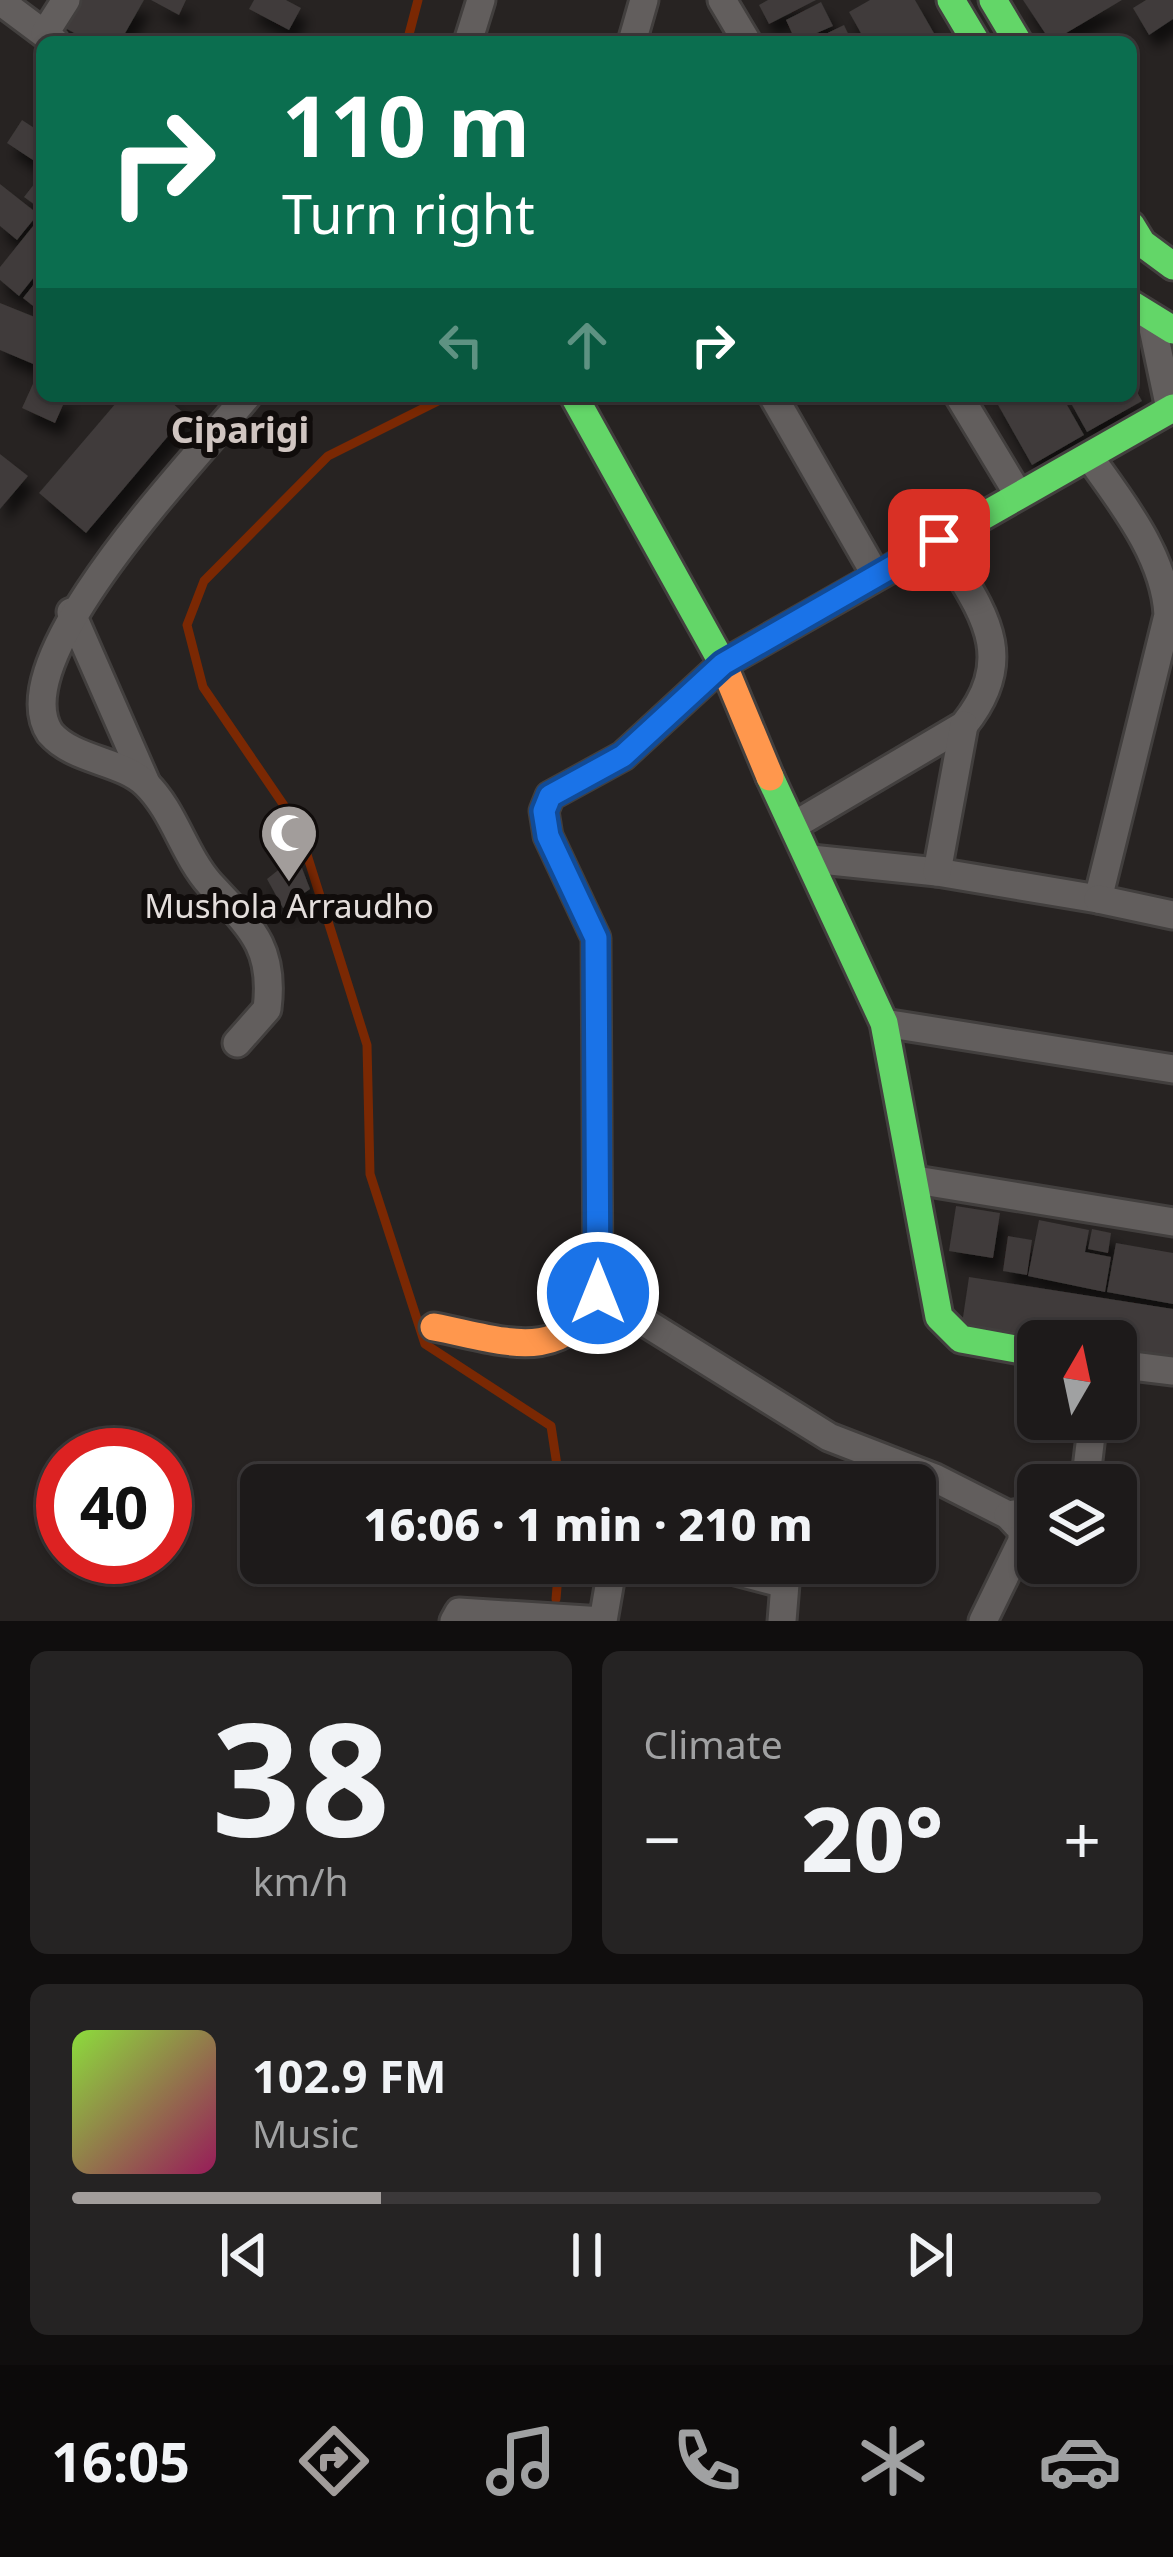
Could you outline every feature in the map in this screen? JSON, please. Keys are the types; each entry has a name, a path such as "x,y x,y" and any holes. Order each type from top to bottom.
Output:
{"street":[{"path":"51,36 66,0"},
{"path":"470,36 481,0"},
{"path":"634,36 644,0"},
{"path":"722,0 743,36"},
{"path":"951,0 972,36"},
{"path":"993,0 1014,36"},
{"path":"0,1 47,36"},
{"path":"1137,235 1173,266"},
{"path":"434,1327 534,1342 560,1341 578,1334 598,1293 596,938 548,836 544,811 550,796 623,756 723,664 874,572 1090,458 1172,408 1152,318"},
{"path":"146,783 80,753 50,732 37,698 47,650 107,560 243,402"},
{"path":"577,402 723,664 884,1024 939,1316 962,1339 1017,1349"},
{"path":"776,402 874,572"},
{"path":"963,402 1018,494"},
{"path":"1090,458 1154,559 1167,591 1168,615 1098,899"},
{"path":"793,826 964,725 981,701 996,656 991,631 939,540"},
{"path":"71,612 146,783 203,876 264,946 267,1009 237,1043"},
{"path":"937,872 964,725"},
{"path":"811,860 937,872 1173,915"},
{"path":"884,1024 1173,1069"},
{"path":"916,1180 1173,1222"},
{"path":"598,1293 829,1437 935,1478 1008,1515 1022,1530 1022,1540 983,1621"},
{"path":"1137,1367 1173,1371"},
{"path":"1008,1515 1017,1514"},
{"path":"454,1621 459,1612 603,1621 609,1584"},
{"path":"782,1621 785,1584"}],"building":[{"path":"74,0 144,0 123,36 79,36 60,25"},
{"path":"151,0 186,0 179,15"},
{"path":"254,0 286,0 301,8 289,30 249,9"},
{"path":"768,0 816,0 769,24 759,5"},
{"path":"870,0 915,0 936,36 863,36 849,12"},
{"path":"1023,0 1122,0 1061,36 1047,36"},
{"path":"1146,0 1173,0 1173,19 1149,35 1133,8"},
{"path":"821,2 833,26 810,36 793,36 786,20"},
{"path":"844,25 849,36 821,36"},
{"path":"22,120 36,129 36,162 7,143"},
{"path":"36,182 36,206 24,197"},
{"path":"0,184 36,216 17,240 0,226"},
{"path":"36,222 36,275 19,296 0,280 0,267"},
{"path":"36,282 36,308 23,298"},
{"path":"0,303 36,318 36,365 0,350"},
{"path":"36,377 36,402 64,402 55,423 22,408"},
{"path":"1137,392 1142,401 1087,432 1070,402 1137,402"},
{"path":"117,402 171,402 186,415 86,533 39,493"},
{"path":"996,402 1065,402 1084,435 1032,465"},
{"path":"0,454 28,476 0,509"},
{"name":"Mushola Arraudho","path":"297,855 310,889 283,908 267,879"},
{"path":"956,1206 1000,1213 993,1258 949,1251"},
{"path":"1039,1220 1089,1230 1085,1252 1111,1257 1105,1292 1028,1276"},
{"path":"1092,1229 1111,1233 1108,1253 1088,1249"},
{"path":"1008,1236 1032,1240 1027,1275 1003,1271"},
{"path":"1116,1243 1173,1253 1173,1304 1107,1292"},
{"path":"969,1277 1173,1309 1173,1357 1137,1351 1137,1320 1017,1320 1017,1333 962,1324"}],"waterway":[{"path":"409,36 418,0"},
{"path":"436,402 328,456 204,581 187,625 203,687 298,826 367,1045 370,1174 425,1344 551,1426 557,1464"},
{"path":"556,1599 557,1584"}],"traffic: fast":[{"path":"951,0 972,36"},
{"path":"993,0 1014,36"},
{"path":"1137,235 1173,266"},
{"path":"1137,308 1173,330"},
{"path":"577,402 723,664 1173,408"},
{"path":"770,777 884,1023 939,1317 961,1339 1017,1349"}],"traffic: slow":[{"path":"434,1327 505,1341 548,1340 567,1332 598,1293 596,938 548,836 544,811 550,796 623,756 723,664 770,777"}],"place":[{"name":"Mushola Arraudho","path":"289,884"}],"district":[{"name":"Ciparigi","path":"240,429"}],"route":[{"path":"598,1293 596,938 548,836 544,811 550,796 623,756 723,664 874,572 939,540"}]}
